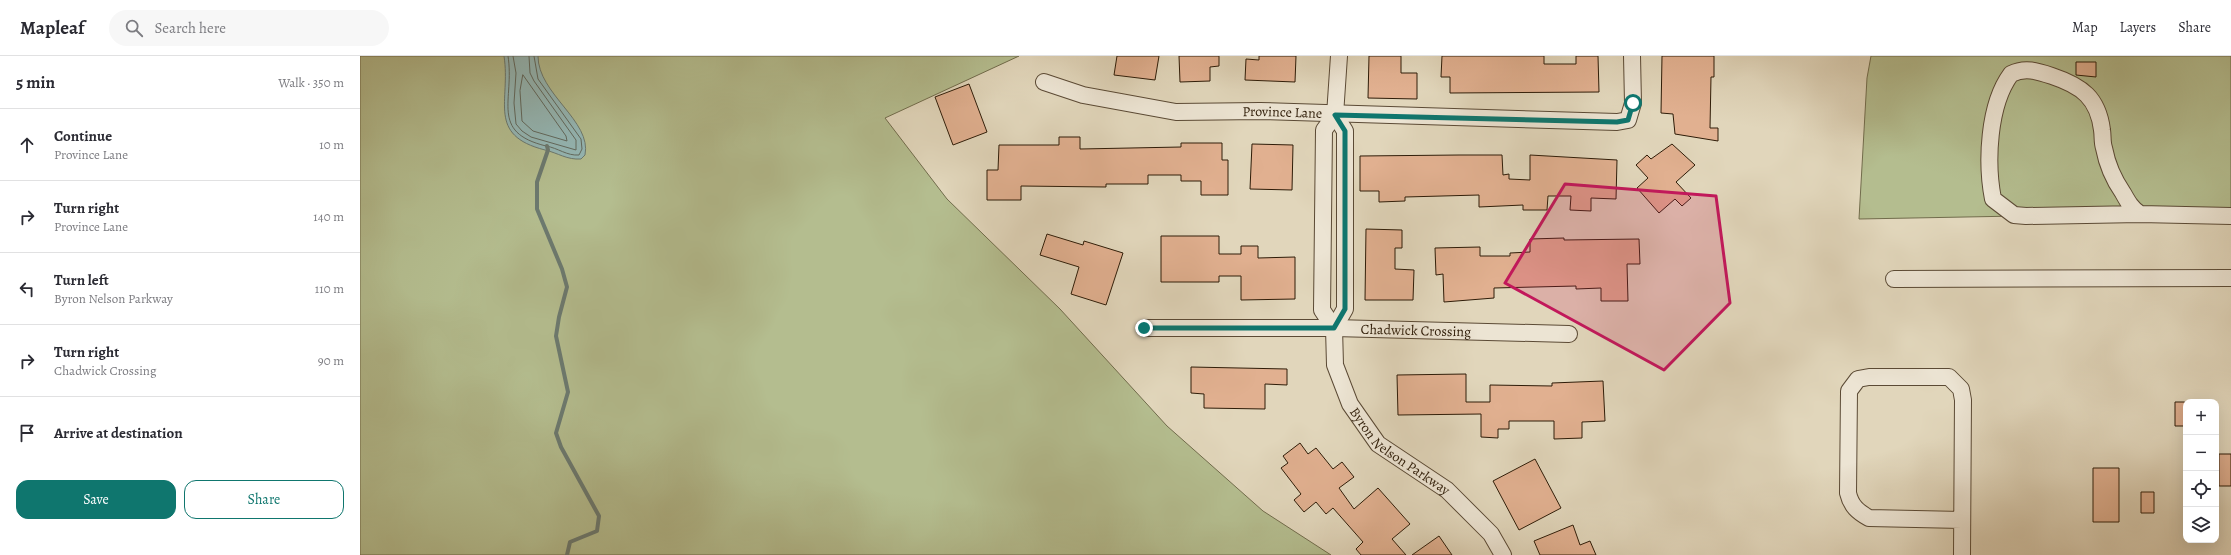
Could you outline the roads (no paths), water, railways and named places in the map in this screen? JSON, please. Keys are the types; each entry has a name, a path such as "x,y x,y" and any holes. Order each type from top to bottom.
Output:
{"street":[{"path":"1335,115 1345,131 1345,309 1334,328 1322,310 1324,130 1335,115 1339,56"},
{"name":"Province Lane","path":"1044,82 1083,95 1176,112 1260,111 1335,115 1617,122 1628,120 1633,103 1632,56"},
{"path":"2140,214 2128,202 2113,176 2104,148 2097,107 2091,98 2076,86 2046,74 2022,70 2011,74 1997,100 1992,129 1989,177 1993,199 2014,215 2140,214 2231,216"},
{"path":"1323,220 1345,219"},
{"path":"1894,279 2231,278"},
{"name":"Chadwick Crossing","path":"1144,328 1334,328 1569,334"},
{"name":"Byron Nelson Parkway","path":"1334,328 1335,365 1350,404 1378,444 1447,490 1491,534 1503,555"},
{"path":"1962,520 1869,518 1858,512 1850,502 1848,493 1849,391 1858,379 1869,377 1949,377 1956,381 1961,389 1963,400 1962,555"}],"water":[{"path":"504,56 538,56 540,70 546,83 581,131 585,143 585,155 581,159 567,157 527,144 515,135 508,126 504,102"}],"waterway":[{"path":"547,146 548,150 537,182 537,209 562,269 567,287 559,317 556,336 568,392 556,433 561,447 599,516 597,531 570,542 567,555"}]}
